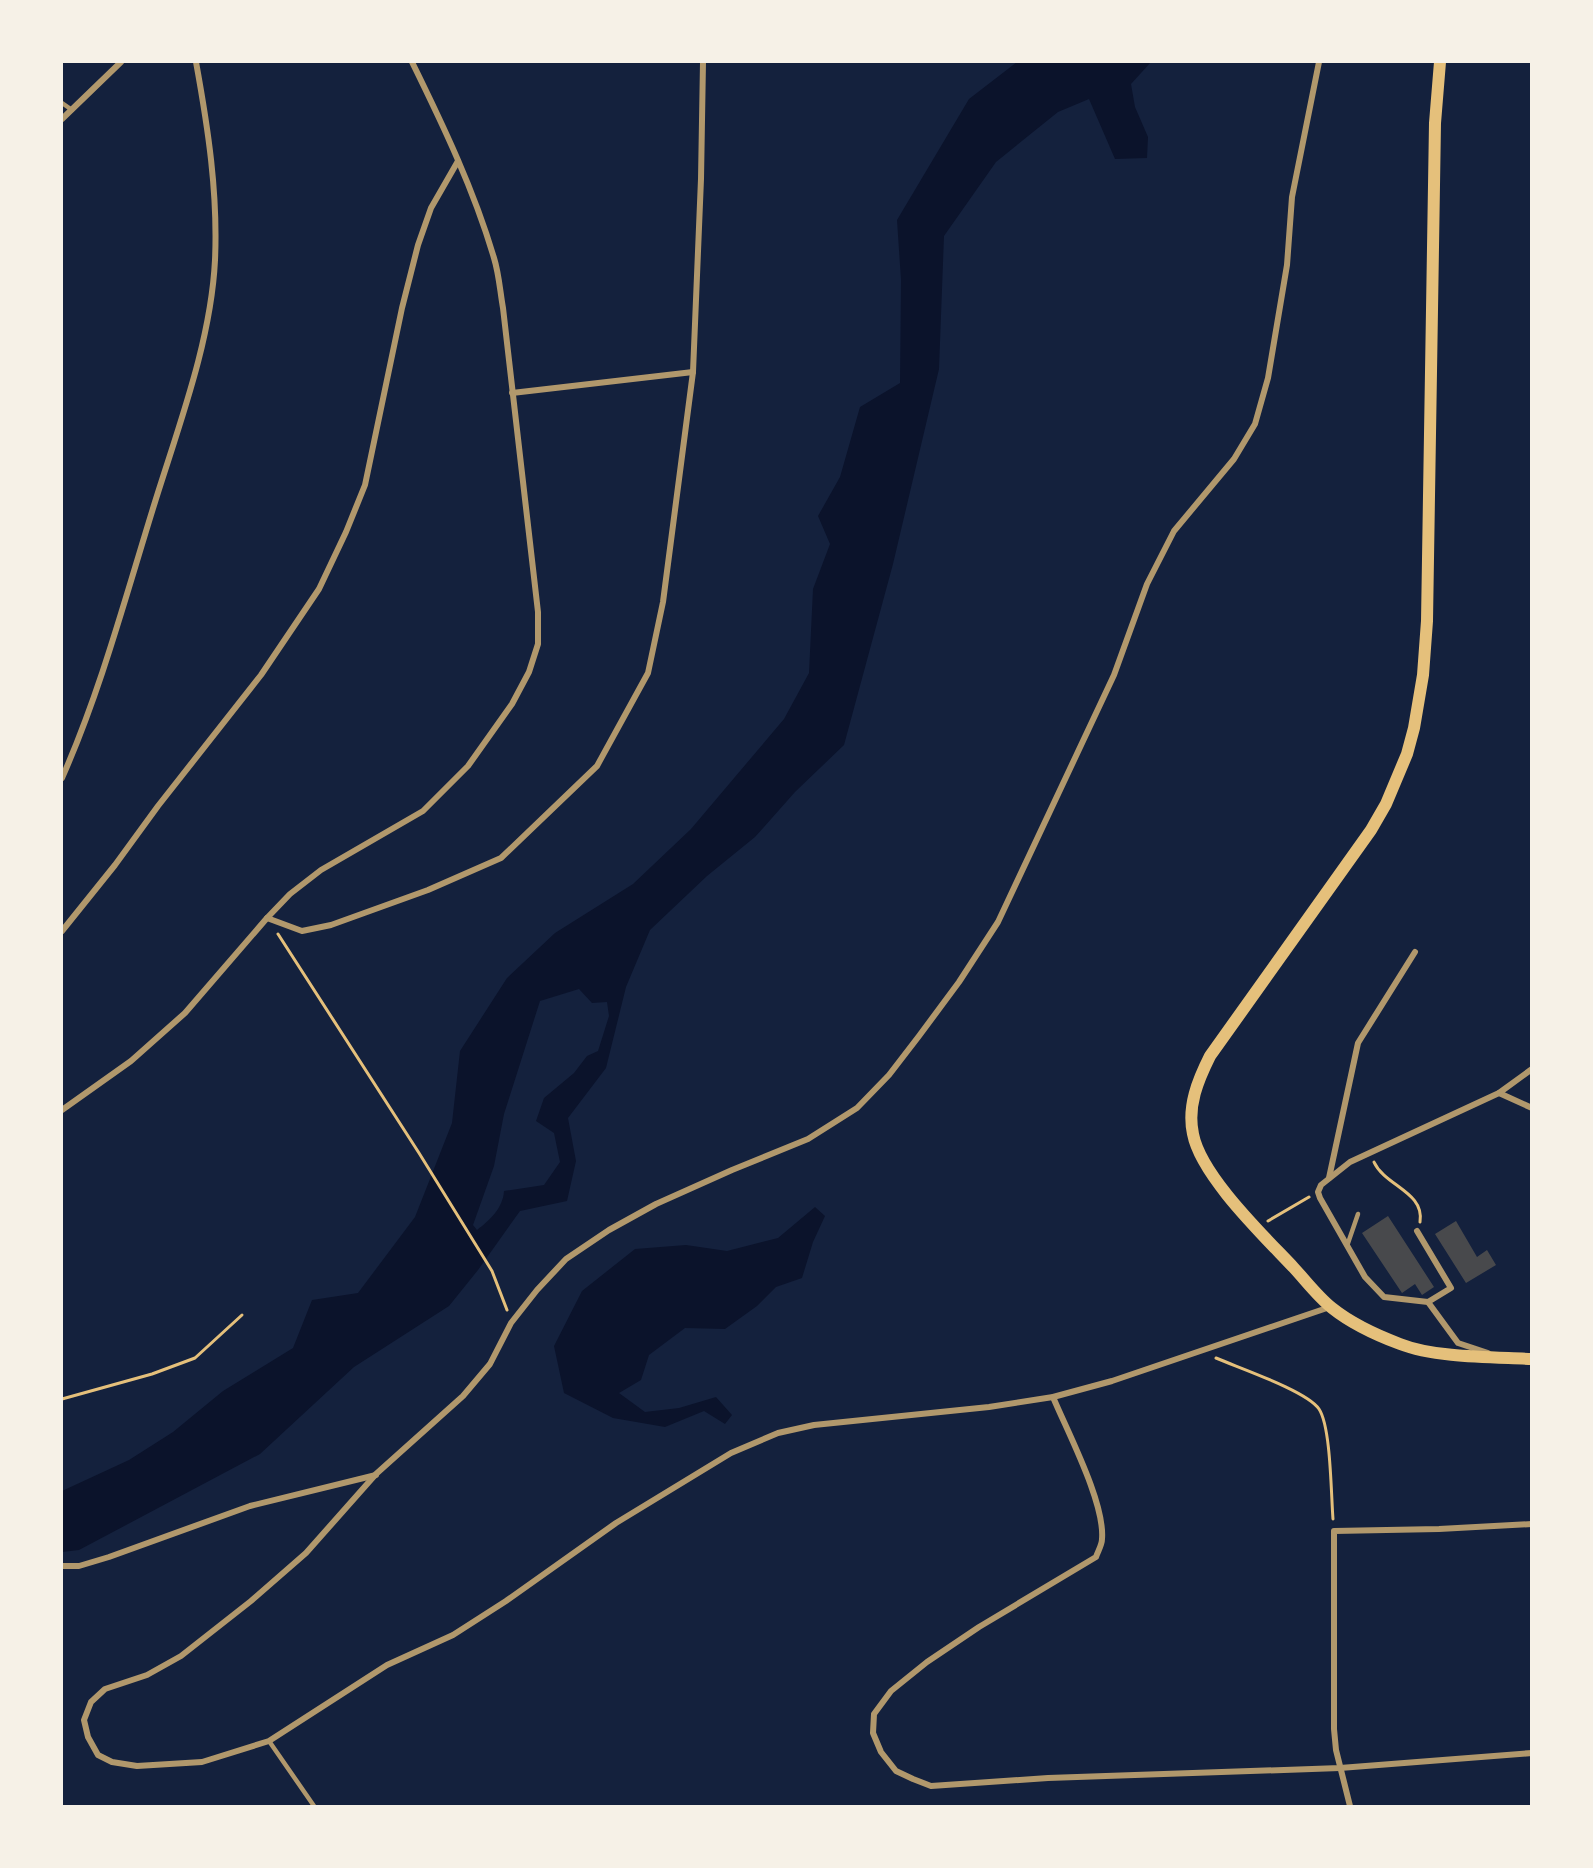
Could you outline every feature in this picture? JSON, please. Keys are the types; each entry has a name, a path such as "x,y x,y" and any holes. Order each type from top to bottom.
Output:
{"main road":[{"path":"1440,62 1435,135 1427,621 1423,675 1414,728 1397,781 1371,830 1210,1056 1194,1093 1191,1114 1193,1134 1199,1153 1221,1186 1330,1307 1356,1325 1403,1346 1431,1352 1532,1359"}],"street":[{"path":"62,120 121,62"},
{"path":"62,778 103,672 188,393 208,319 215,261 213,160 196,62"},
{"path":"62,1110 131,1061 185,1013 290,894 321,870 423,811 468,766 512,704 529,672 538,644 538,612 503,308 495,260 480,214 458,161 412,62"},
{"path":"267,918 302,931 331,925 428,890 501,858 597,766 648,673 663,602 693,372 703,62"},
{"path":"1319,62 1292,197 1287,265 1268,378 1255,424 1234,459 1174,531 1147,584 1114,675 998,922 959,982 890,1075 856,1108 808,1139 656,1204 609,1230 566,1259 511,1323 490,1364 463,1396 376,1474 306,1553 251,1601 181,1656 147,1675 105,1689 92,1702 84,1720 88,1737 98,1755 112,1762 137,1766 202,1762 269,1741 387,1665 453,1635 506,1601 616,1523 731,1453 778,1433 814,1425 989,1407 1053,1397 1112,1381 1330,1307"},
{"path":"62,931 261,675 319,589 365,485 402,308 418,245 431,208 458,161"},
{"path":"512,393 693,372"},
{"path":"1329,1179 1358,1043 1415,952"},
{"path":"1417,1231 1451,1288 1428,1302 1384,1297 1365,1277 1347,1246 1318,1192 1321,1185 1350,1162 1498,1093 1532,1069"},
{"path":"1498,1093 1532,1108"},
{"path":"1428,1302 1458,1343 1498,1357"},
{"path":"1053,1397 1095,1497 1103,1541 1096,1557 979,1627 927,1662 891,1691 874,1714 873,1733 881,1752 896,1770 931,1786 1070,1777 1340,1768 1532,1753"},
{"path":"62,1566 80,1566 250,1506 376,1474"},
{"path":"1350,1806 1340,1768 1334,1729 1334,1531 1532,1524"}],"lane":[{"path":"62,103 72,110"},
{"path":"1347,1246 1358,1214"},
{"path":"269,1741 314,1806"}],"path":[{"path":"267,918 419,1153 492,1271 511,1323"},
{"path":"1373,1152 1373,1161 1378,1170 1416,1200 1421,1220 1417,1231"},
{"path":"1257,1228 1318,1192"},
{"path":"62,1399 152,1374 195,1358 242,1315"},
{"path":"1198,1350 1305,1396 1320,1410 1326,1430 1334,1531"}],"water":[{"path":"1017,62 1151,62 1131,84 1135,107 1148,137 1147,158 1115,159 1089,99 1058,112 996,162 944,236 939,369 893,564 844,745 795,792 755,837 707,876 650,930 626,987 606,1068 568,1118 576,1161 567,1201 520,1211 449,1306 354,1367 260,1454 79,1550 62,1552 62,1491 129,1460 173,1432 223,1391 293,1348 312,1300 358,1293 415,1217 452,1123 460,1051 507,978 555,933 633,884 691,829 784,719 809,673 813,589 830,544 818,516 840,477 860,407 900,383 901,280 897,220 969,99","holes":["579,989 592,1003 607,1002 609,1016 598,1051 587,1056 574,1073 544,1098 536,1121 554,1133 560,1162 544,1185 504,1191 498,1208 491,1218 477,1230 473,1225 494,1166 504,1114 540,1001"]},
{"path":"815,1207 825,1216 813,1242 802,1278 776,1287 757,1306 725,1329 685,1328 649,1355 641,1380 619,1393 645,1412 679,1408 716,1397 732,1415 725,1424 704,1411 665,1427 613,1418 564,1393 554,1346 582,1291 635,1249 686,1245 727,1251 778,1238"}],"building":[{"path":"1388,1216 1434,1287 1422,1295 1415,1284 1402,1293 1362,1233"},
{"path":"1456,1221 1477,1257 1487,1250 1496,1265 1466,1283 1435,1234"}]}
